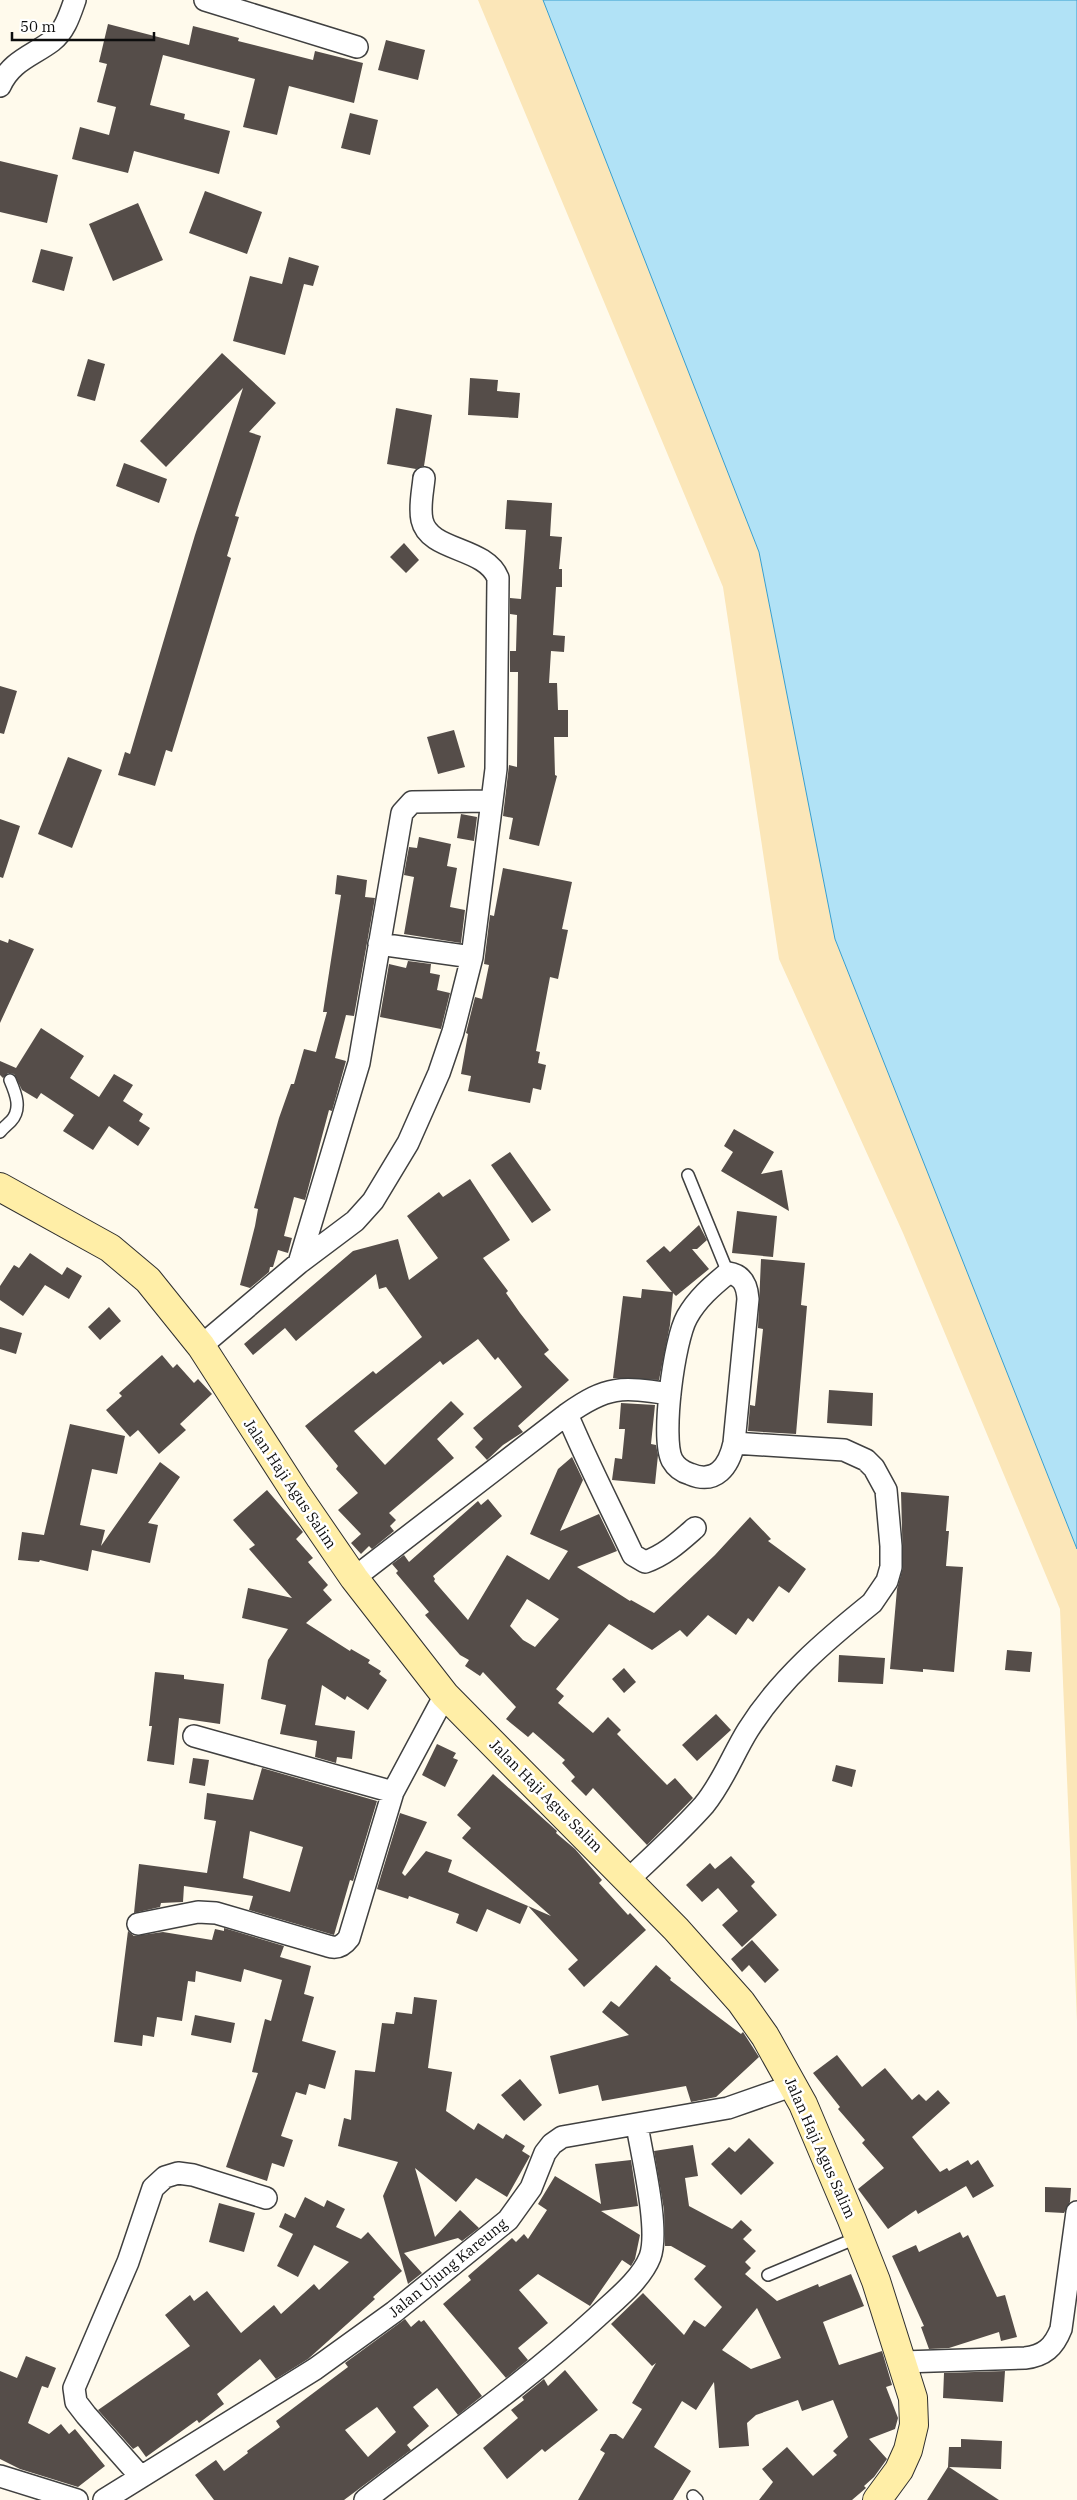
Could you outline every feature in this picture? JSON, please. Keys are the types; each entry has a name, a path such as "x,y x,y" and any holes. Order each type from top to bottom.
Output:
{"main road":[{"name":"Jalan Haji Agus Salim","path":"0,1187 95,1238 127,1260 154,1287 200,1346 297,1495 354,1578 445,1695 629,1879 741,2002 766,2036 794,2085 859,2237 903,2362 913,2398 912,2435 899,2470 886,2497"}],"street":[{"path":"0,86 11,68 21,59 53,40 63,29 76,0"},
{"path":"205,0 357,46"},
{"path":"200,1346 299,1263 335,1238 355,1221 373,1201 408,1143 439,1074 453,1032 472,957 496,761 498,578 494,568 487,562 436,538 427,530 422,520 424,478"},
{"path":"299,1263 359,1063 402,813 406,806 412,802 492,801"},
{"path":"378,944 472,957"},
{"path":"728,1272 737,1274 743,1280 747,1289 748,1299 734,1443 727,1464 713,1476 697,1477 679,1469 669,1453 670,1394 681,1331 686,1318 706,1292 728,1272"},
{"path":"354,1578 567,1414 596,1395 608,1390 624,1388 670,1394"},
{"path":"567,1414 585,1459 600,1484 633,1556 645,1562 656,1558 676,1545 695,1528"},
{"path":"629,1879 705,1804 734,1758 748,1731 766,1705 803,1662 872,1603 881,1592 891,1567 889,1510 886,1490 881,1478 866,1460 850,1452 837,1449 734,1443"},
{"path":"138,1924 198,1912 216,1913 328,1946 338,1947 345,1943 349,1938 393,1792 445,1695"},
{"path":"194,1736 393,1792"},
{"name":"Jalan Ujung Kareung","path":"104,2500 140,2476 316,2370 388,2317 508,2220 521,2204 552,2144 562,2137 728,2108 794,2085"},
{"path":"365,2500 536,2369 606,2309 643,2269 650,2256 652,2223 637,2125"},
{"path":"140,2476 76,2402 74,2388 128,2262 153,2188 165,2177 178,2173 194,2175 266,2198"},
{"path":"903,2362 1025,2358 1036,2357 1047,2351 1055,2342 1061,2329 1077,2212"},
{"path":"0,2476 77,2500"}],"lane":[{"path":"0,1132 12,1120 18,1110 16,1094 10,1080"},
{"path":"688,1175 728,1272"},
{"path":"768,2275 859,2237"}],"sand":[{"path":"478,0 543,0 759,552 835,939 1077,1549 1077,2021 1060,1609 903,1233 779,959 723,587"}],"water":[{"path":"543,0 1077,0 1077,1549 835,939 759,552"}],"building":[{"path":"108,24 189,45 193,26 239,38 238,41 313,60 315,51 363,63 354,103 289,86 277,135 243,127 255,79 163,55 150,105 185,114 184,119 230,131 219,174 134,151 128,173 72,159 80,127 109,135 116,107 97,102 107,64 99,62"},
{"path":"386,40 425,50 418,80 378,70"},
{"path":"350,113 378,120 370,155 341,148"},
{"path":"0,161 58,175 47,223 0,212"},
{"path":"205,191 262,212 247,254 189,233"},
{"path":"138,203 163,260 113,281 89,224"},
{"path":"41,249 73,257 64,291 32,282"},
{"path":"289,257 319,266 313,286 304,284 285,355 233,341 250,276 282,284"},
{"path":"222,353 276,403 249,432 261,436 235,516 239,517 227,556 231,558 172,752 166,750 155,786 118,775 125,752 130,754 195,535 243,388 166,467 140,441"},
{"path":"88,359 105,364 95,401 77,396"},
{"path":"470,378 498,380 497,391 520,393 518,418 468,415"},
{"path":"396,408 432,415 424,466 416,469 387,464"},
{"path":"124,463 167,479 159,503 116,486"},
{"path":"507,500 552,503 550,536 562,537 559,569 562,569 562,587 556,587 553,635 565,636 564,652 551,651 549,683 557,683 558,710 568,710 568,737 554,737 555,775 557,776 539,846 509,839 513,818 503,816 509,765 517,767 518,672 510,672 510,651 516,651 517,615 510,614 510,598 521,599 526,530 505,529"},
{"path":"404,543 419,560 406,573 390,557"},
{"path":"0,686 17,691 4,734 0,733"},
{"path":"454,730 465,767 438,774 427,737"},
{"path":"68,757 102,770 72,848 38,834"},
{"path":"461,814 477,817 474,841 457,838"},
{"path":"0,819 20,826 3,878 0,877"},
{"path":"419,837 451,844 447,866 457,868 450,907 465,910 461,943 404,934 414,877 404,875 409,847 417,848"},
{"path":"503,868 572,882 562,929 568,930 558,979 550,977 536,1051 540,1052 538,1063 546,1065 541,1090 533,1088 530,1103 468,1091 471,1076 461,1074 468,1034 466,1033 475,997 482,999 489,965 484,964 490,915 494,916"},
{"path":"337,875 367,880 365,897 375,898 354,1016 346,1015 335,1058 346,1061 332,1111 329,1110 305,1200 294,1197 284,1236 292,1238 288,1253 278,1250 273,1267 270,1267 269,1272 250,1288 240,1285 255,1226 258,1209 254,1208 264,1171 279,1118 291,1084 294,1084 304,1049 316,1052 327,1012 323,1012 341,895 335,894"},
{"path":"9,939 34,949 0,1023 0,940 8,943"},
{"path":"408,961 431,964 430,973 440,975 437,990 450,993 441,1029 380,1017 389,964 406,968"},
{"path":"41,1028 84,1056 70,1078 99,1097 114,1074 133,1085 123,1101 143,1114 139,1121 150,1128 138,1146 109,1126 93,1150 63,1131 74,1115 41,1093 37,1099 22,1090 14,1074 8,1073 3,1078 0,1075 0,1061 16,1068"},
{"path":"734,1129 774,1152 761,1174 782,1170 789,1211 721,1171 733,1152 724,1146"},
{"path":"510,1152 551,1210 532,1223 491,1165"},
{"path":"470,1179 510,1240 483,1258 508,1291 506,1293 520,1313 549,1350 544,1354 569,1380 518,1426 523,1432 503,1445 487,1460 475,1447 483,1439 473,1428 522,1387 498,1357 495,1360 478,1339 443,1365 440,1361 354,1431 385,1465 451,1401 464,1414 437,1439 454,1458 389,1513 396,1520 390,1526 394,1531 372,1549 369,1546 361,1554 351,1543 361,1534 338,1510 358,1493 336,1469 338,1466 305,1426 373,1371 376,1374 422,1337 386,1287 379,1289 376,1274 296,1341 285,1328 253,1355 244,1344 353,1251 398,1239 409,1280 438,1258 407,1216 439,1192 443,1197"},
{"path":"737,1211 777,1216 773,1257 732,1253"},
{"path":"699,1225 707,1240 697,1249 692,1249 709,1269 676,1296 673,1293 670,1325 659,1380 613,1378 623,1296 641,1298 642,1289 672,1292 646,1261 664,1246 670,1252"},
{"path":"30,1253 62,1275 67,1267 82,1276 69,1299 45,1285 23,1316 0,1300 0,1286 14,1265 19,1268"},
{"path":"761,1259 805,1263 801,1305 807,1306 796,1434 748,1431 750,1405 755,1406 763,1329 758,1328"},
{"path":"109,1307 121,1321 100,1340 88,1327"},
{"path":"0,1327 22,1333 16,1354 0,1349"},
{"path":"162,1355 173,1368 177,1364 194,1383 198,1379 212,1394 180,1424 186,1430 159,1454 138,1430 130,1437 106,1410 122,1396 119,1393"},
{"path":"829,1390 873,1393 872,1426 827,1423"},
{"path":"621,1403 655,1405 651,1444 656,1445 658,1455 655,1484 612,1480 615,1458 622,1459 625,1429 619,1429"},
{"path":"70,1424 125,1436 117,1474 92,1469 80,1525 105,1530 101,1546 160,1462 180,1477 148,1523 158,1525 150,1563 92,1550 88,1571 40,1560 39,1562 18,1560 22,1532 44,1535"},
{"path":"572,1457 583,1480 560,1531 599,1514 617,1551 577,1567 630,1601 654,1613 715,1555 750,1517 771,1539 768,1541 806,1569 789,1593 779,1586 753,1622 748,1618 736,1635 708,1615 687,1637 680,1630 652,1650 609,1624 556,1689 564,1696 558,1703 593,1733 608,1717 621,1730 617,1734 667,1785 675,1778 693,1798 647,1845 593,1788 586,1796 571,1781 575,1777 562,1763 565,1760 533,1732 528,1737 506,1719 516,1707 483,1672 480,1676 465,1666 469,1660 460,1655 425,1615 429,1612 396,1573 398,1571 392,1564 404,1555 409,1562 478,1501 481,1505 488,1499 502,1516 433,1576 434,1581 468,1620 507,1555 549,1580 568,1551 530,1534 558,1469","holes":["527,1599 559,1619 535,1647 523,1640 510,1626"]},
{"path":"267,1490 303,1532 296,1539 313,1558 308,1562 328,1585 323,1590 332,1600 306,1623 350,1651 351,1649 370,1660 368,1663 381,1671 379,1674 387,1680 368,1710 347,1696 345,1700 322,1685 315,1725 355,1731 352,1759 337,1757 336,1763 315,1757 317,1741 280,1734 286,1705 261,1699 268,1660 288,1629 242,1618 248,1588 292,1598 249,1549 255,1545 233,1520"},
{"path":"901,1492 949,1496 946,1566 963,1567 954,1672 923,1669 923,1672 890,1669 897,1589 903,1567"},
{"path":"1007,1650 1032,1652 1030,1672 1005,1670"},
{"path":"839,1655 885,1658 883,1684 838,1682"},
{"path":"624,1668 636,1682 624,1693 612,1679"},
{"path":"155,1672 184,1675 184,1679 224,1684 220,1724 179,1718 174,1765 147,1761 152,1726 149,1726"},
{"path":"716,1714 731,1730 697,1761 682,1745"},
{"path":"437,1744 456,1753 453,1758 458,1760 445,1787 422,1775"},
{"path":"193,1758 209,1760 205,1786 189,1783"},
{"path":"836,1765 856,1770 852,1787 832,1781"},
{"path":"262,1768 377,1801 353,1881 350,1880 334,1935 249,1910 253,1896 184,1886 183,1902 161,1903 160,1907 134,1913 139,1864 207,1873 216,1821 204,1819 207,1793 253,1800","holes":["250,1831 303,1847 290,1892 243,1878"]},
{"path":"493,1774 575,1849 602,1880 599,1883 628,1915 630,1913 646,1930 584,1987 568,1969 578,1960 528,1906 551,1916 462,1838 471,1828 457,1815"},
{"path":"400,1813 427,1822 402,1873 405,1876 426,1851 452,1860 448,1872 528,1906 520,1924 487,1909 477,1932 456,1923 459,1914 409,1896 408,1899 377,1889"},
{"path":"731,1856 755,1882 751,1886 777,1915 742,1947 722,1925 738,1911 718,1888 702,1902 686,1885 710,1863 715,1869"},
{"path":"224,1928 284,1946 280,1957 311,1966 304,1994 314,1997 302,2041 336,2051 325,2089 309,2084 306,2095 296,2092 281,2136 293,2140 284,2167 272,2163 267,2181 226,2167 258,2073 252,2072 265,2019 271,2021 282,1980 244,1969 241,1982 196,1971 195,1982 188,1981 182,2021 157,2017 154,2037 143,2035 142,2046 114,2042 128,1931 134,1936 163,1932 212,1940 215,1929 224,1931"},
{"path":"752,1940 779,1970 765,1983 749,1965 742,1972 731,1959"},
{"path":"656,1965 671,1978 670,1980 741,2034 743,2032 759,2057 716,2097 691,2102 686,2086 602,2101 598,2085 559,2094 550,2056 629,2035 602,2012 611,2001 619,2007"},
{"path":"414,1997 437,2000 428,2068 452,2072 446,2111 474,2130 478,2123 503,2139 506,2134 525,2146 522,2151 530,2156 507,2197 476,2178 456,2202 415,2168 435,2237 460,2210 479,2228 462,2241 458,2238 404,2253 422,2273 408,2284 383,2196 398,2162 338,2146 344,2118 351,2120 355,2070 375,2072 382,2023 394,2024 396,2012 412,2014"},
{"path":"195,2015 235,2023 231,2043 191,2035"},
{"path":"837,2055 862,2087 885,2068 912,2100 919,2094 926,2101 938,2090 950,2103 912,2137 940,2172 947,2168 949,2171 968,2160 971,2165 978,2160 994,2186 973,2198 966,2186 918,2214 916,2210 888,2229 858,2189 884,2168 862,2143 865,2140 838,2109 840,2107 813,2073"},
{"path":"520,2079 542,2105 524,2121 501,2095"},
{"path":"749,2138 774,2163 741,2195 711,2164 729,2147 735,2152"},
{"path":"693,2145 698,2176 685,2178 689,2206 732,2229 741,2220 752,2230 743,2239 756,2251 745,2262 751,2268 745,2274 777,2301 818,2284 819,2287 851,2274 864,2306 823,2322 839,2365 882,2351 892,2385 886,2387 898,2418 895,2429 869,2439 887,2459 874,2477 864,2486 866,2488 852,2500 759,2500 773,2482 762,2469 787,2447 813,2476 837,2455 833,2451 848,2437 833,2400 802,2411 798,2400 756,2415 747,2423 749,2446 719,2448 714,2382 696,2410 682,2401 654,2447 691,2471 673,2500 578,2500 605,2453 600,2450 610,2434 616,2434 623,2439 642,2409 632,2403 656,2363 652,2366 611,2324 643,2293 684,2335 694,2320 705,2327 722,2307 694,2279 706,2266 671,2246 665,2246 664,2210 654,2151","holes":["757,2308 781,2358 751,2369 722,2350"]},
{"path":"631,2160 638,2206 601,2211 640,2235 635,2259 631,2266 622,2260 590,2306 538,2274 519,2290 548,2323 518,2348 528,2360 506,2378 443,2304 471,2280 468,2276 512,2238 516,2242 524,2234 528,2239 547,2210 538,2204 555,2176 601,2204 595,2164"},
{"path":"1045,2187 1071,2188 1070,2202 1064,2213 1045,2212"},
{"path":"305,2197 324,2207 327,2200 345,2209 336,2227 361,2239 368,2232 402,2271 373,2297 375,2299 308,2359 276,2379 260,2359 217,2394 224,2404 199,2423 197,2420 146,2457 138,2446 133,2449 98,2410 190,2346 165,2315 190,2295 194,2301 207,2291 241,2333 274,2305 281,2314 314,2284 319,2290 349,2262 314,2245 298,2277 277,2266 293,2234 279,2227 285,2213 295,2218"},
{"path":"219,2203 255,2213 244,2252 209,2242"},
{"path":"960,2232 963,2238 968,2235 997,2297 1005,2295 1017,2337 1001,2341 999,2332 949,2348 929,2349 921,2327 924,2326 892,2256 916,2245 919,2252"},
{"path":"405,2319 411,2327 419,2320 421,2322 424,2320 482,2396 458,2415 437,2388 413,2407 429,2426 407,2445 411,2450 344,2500 214,2500 195,2475 216,2460 224,2471 248,2453 247,2451 280,2427 276,2421 348,2367 345,2363","holes":["377,2407 396,2432 368,2457 345,2430"]},
{"path":"26,2356 56,2368 48,2388 42,2386 28,2423 49,2434 61,2424 69,2434 75,2429 105,2466 78,2487 20,2469 0,2459 0,2371 17,2378"},
{"path":"565,2370 598,2410 545,2452 542,2449 507,2479 483,2448 518,2418 511,2410 524,2400 522,2397 544,2379 548,2386"},
{"path":"1005,2371 1003,2402 943,2398 944,2373"},
{"path":"961,2439 1002,2441 1001,2469 949,2467 999,2500 927,2500 948,2467 949,2447 961,2447"}]}
